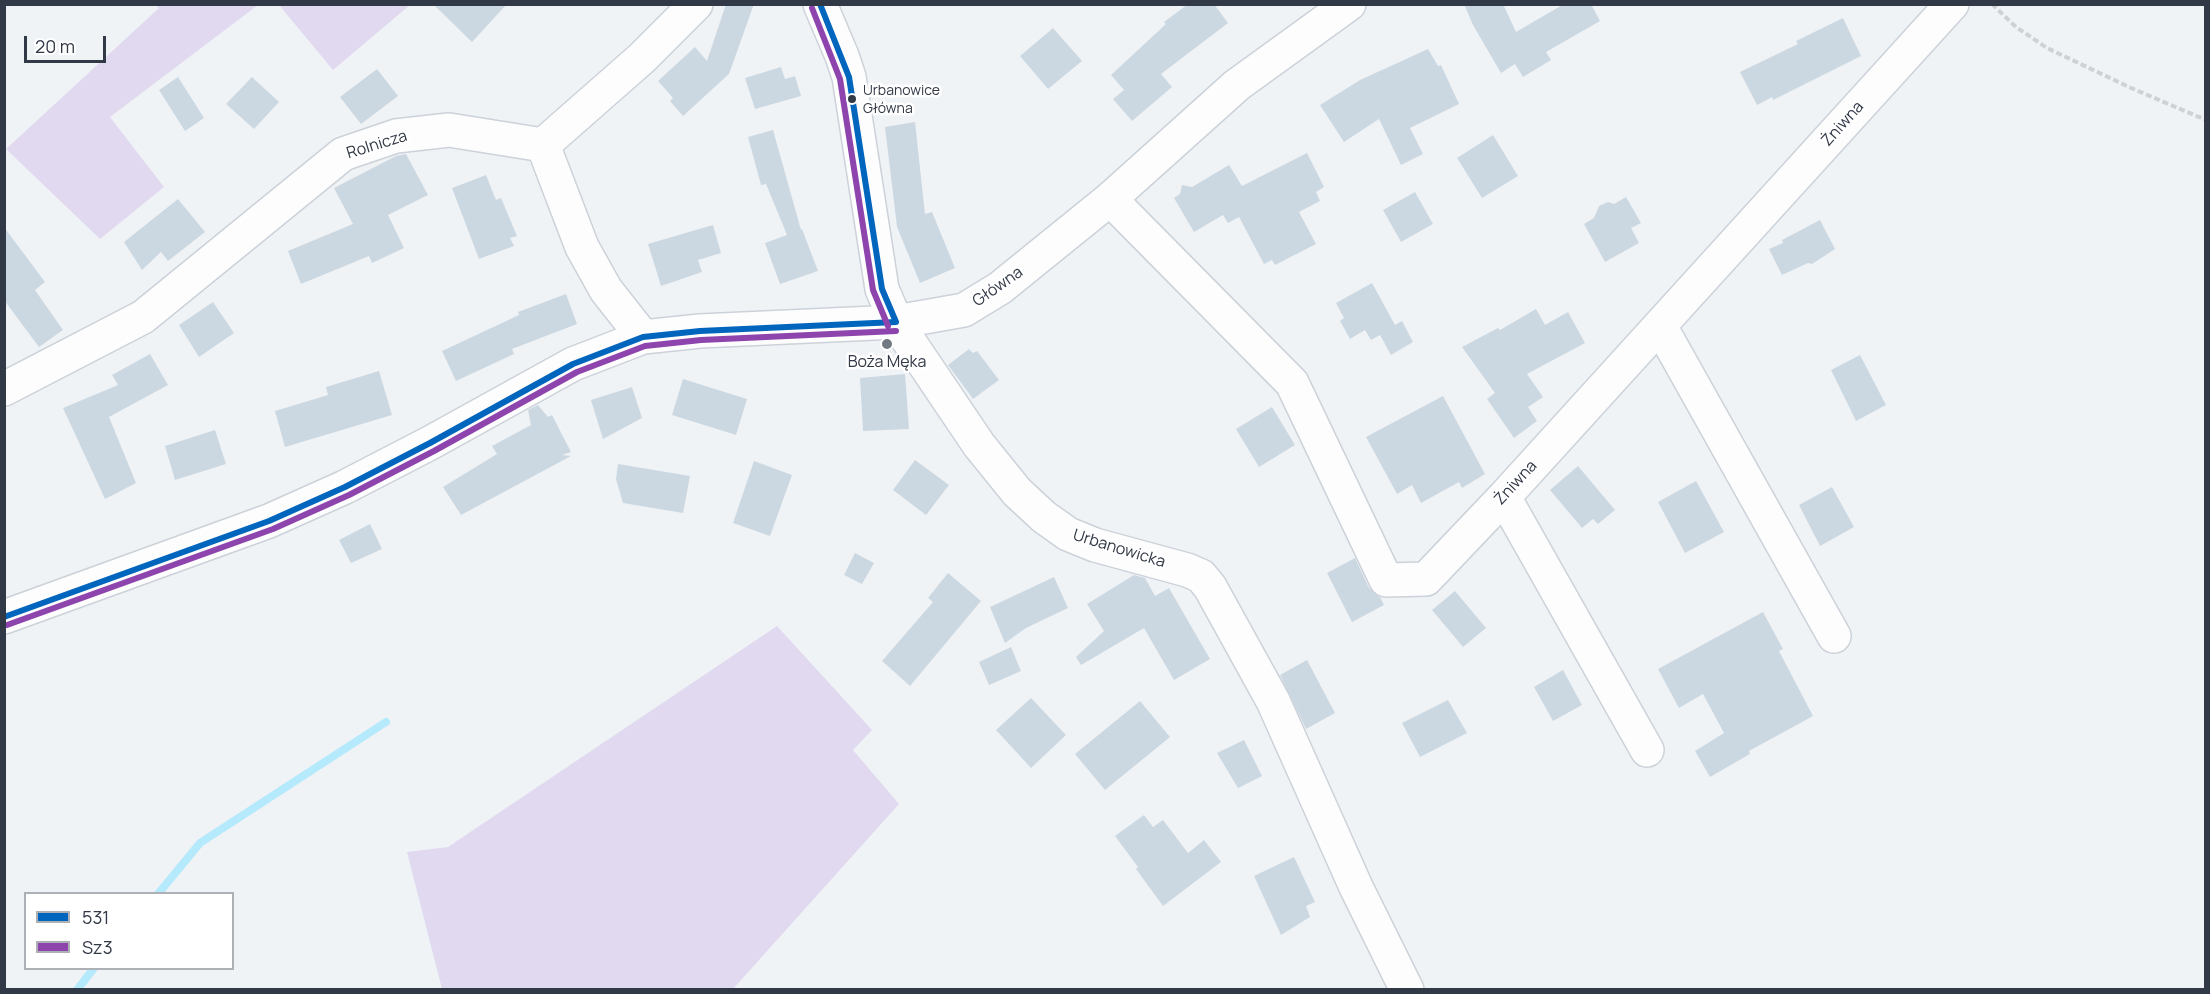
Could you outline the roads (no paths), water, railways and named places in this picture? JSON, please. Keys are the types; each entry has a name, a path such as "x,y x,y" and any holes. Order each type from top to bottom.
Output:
{"street":[{"path":"643,337 606,290 582,247 543,145 642,58 696,4"},
{"name":"Urbanowicka","path":"820,4 849,77 882,289 896,322 979,445 1017,492 1044,517 1068,534 1095,545 1187,570 1201,576 1210,587 1273,700 1356,887 1407,990"},
{"name":"Główna","path":"4,617 280,516 345,487 430,443 573,364 643,337 700,331 896,322 964,310 986,298 1110,199 1237,85 1349,4"},
{"name":"Żniwna","path":"1110,199 1292,383 1386,580 1426,579 1504,497 1952,4"},
{"name":"Rolnicza","path":"4,389 143,317 343,154 396,136 449,130 543,145"},
{"path":"1660,326 1834,636"},
{"path":"1504,497 1647,750"}],"waterway":[{"path":"160,892 200,843 386,722"},
{"path":"77,990 92,970"}],"place":[{"name":"Urbanowice Główna","path":"852,99"},
{"name":"Boża Męka","path":"887,344"}]}
